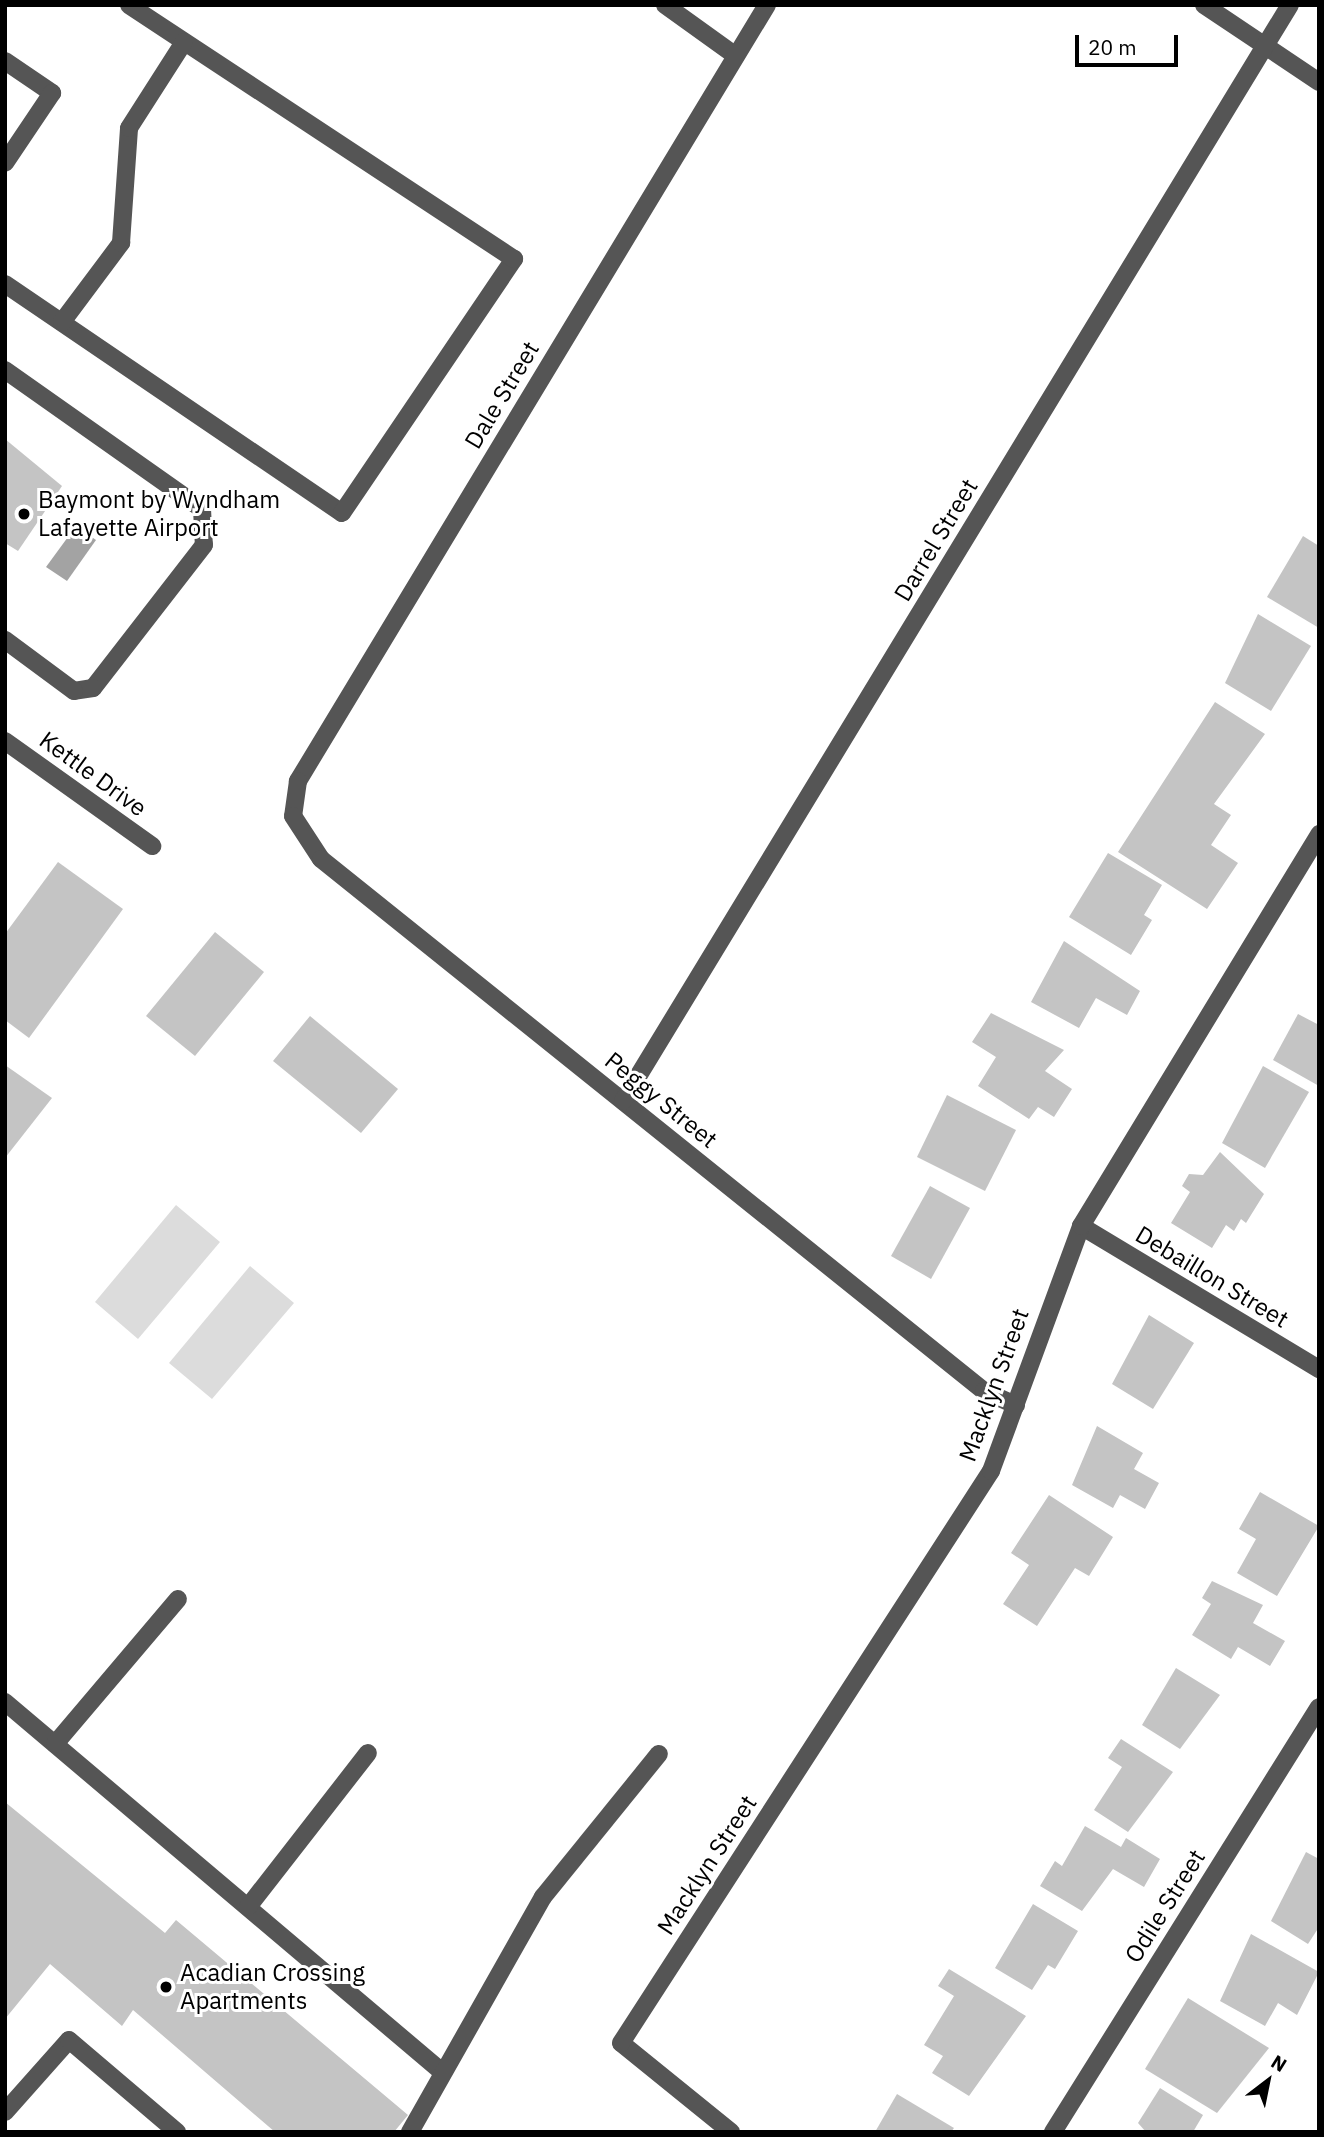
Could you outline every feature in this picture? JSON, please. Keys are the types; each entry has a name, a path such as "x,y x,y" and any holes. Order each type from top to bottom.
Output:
{"street":[{"path":"5,284 342,513 514,259 129,5"},
{"path":"665,5 736,56"},
{"name":"Dale Street","path":"293,816 298,781 767,5"},
{"path":"1204,5 1319,82"},
{"name":"Darrel Street","path":"623,1101 1290,5"},
{"path":"62,322 121,243 129,128 184,41"},
{"path":"5,61 52,93 5,163"},
{"path":"5,370 202,509 204,545 93,688 74,691 5,640"},
{"name":"Kettle Drive","path":"5,741 152,846"},
{"name":"Peggy Street","path":"293,816 321,859 984,1391 1016,1405"},
{"name":"Macklyn Street","path":"731,2132 621,2043 990,1471 1081,1226 1319,834"},
{"name":"Debaillon Street","path":"1081,1226 1319,1369"},
{"path":"55,1744 178,1599"},
{"path":"5,1702 442,2071"},
{"name":"Odile Street","path":"1053,2132 1319,1707"},
{"path":"248,1908 368,1754"},
{"path":"410,2132 442,2071 543,1897 659,1754"},
{"path":"5,2112 69,2040 177,2132"}],"shaded area":[{"path":"76,526 96,540 67,581 46,567"},
{"path":"176,1205 220,1242 138,1339 95,1302"},
{"path":"250,1266 294,1303 212,1399 169,1363"}],"building":[{"name":"Baymont by Wyndham Lafayette Airport","path":"5,439 62,486 18,551 5,543"},
{"path":"1303,536 1319,546 1319,628 1267,597"},
{"path":"1258,614 1311,646 1271,711 1225,683"},
{"path":"1215,702 1265,734 1214,804 1231,815 1211,845 1238,863 1207,909 1118,852"},
{"path":"1108,853 1162,885 1144,915 1152,920 1131,955 1069,917"},
{"path":"58,862 123,909 29,1038 5,1020 5,934"},
{"path":"215,932 264,972 195,1056 146,1016"},
{"path":"1064,941 1140,991 1127,1015 1096,998 1079,1028 1031,1002"},
{"path":"991,1013 1064,1050 1045,1071 1072,1089 1054,1117 1038,1107 1029,1119 978,1086 996,1057 972,1042"},
{"path":"1298,1014 1319,1025 1319,1086 1273,1060"},
{"path":"310,1016 398,1089 361,1133 273,1061"},
{"path":"5,1065 52,1098 5,1158"},
{"path":"1263,1066 1309,1092 1265,1168 1222,1143"},
{"path":"947,1095 1016,1130 985,1191 917,1157"},
{"path":"1220,1152 1264,1194 1246,1223 1241,1219 1234,1231 1226,1225 1212,1248 1171,1223 1190,1192 1182,1186 1189,1174 1203,1175"},
{"path":"930,1186 970,1208 931,1279 891,1256"},
{"path":"1149,1315 1194,1343 1153,1409 1112,1384"},
{"path":"1097,1426 1143,1453 1134,1469 1159,1483 1145,1509 1120,1495 1113,1508 1072,1485"},
{"path":"1260,1492 1319,1526 1277,1596 1237,1573 1256,1539 1239,1529"},
{"path":"1049,1495 1113,1537 1089,1576 1075,1568 1037,1626 1003,1604 1029,1565 1011,1553"},
{"path":"1212,1581 1263,1605 1253,1623 1285,1641 1270,1666 1238,1647 1231,1659 1192,1635 1211,1604 1202,1598"},
{"path":"1176,1668 1220,1695 1180,1749 1142,1725"},
{"path":"1121,1739 1173,1772 1128,1832 1094,1810 1122,1767 1108,1758"},
{"name":"Acadian Crossing Apartments","path":"5,1802 165,1933 176,1920 408,2115 394,2132 275,2132 133,2010 122,2026 50,1964 5,2019"},
{"path":"1085,1826 1121,1847 1126,1838 1160,1859 1144,1887 1113,1869 1082,1911 1040,1886 1055,1861 1062,1866"},
{"path":"1306,1852 1319,1859 1319,1927 1308,1944 1271,1921"},
{"path":"1033,1904 1078,1931 1055,1969 1048,1965 1032,1990 995,1968"},
{"path":"1251,1934 1319,1972 1297,2015 1278,2003 1265,2026 1220,2001"},
{"path":"949,1969 1026,2016 969,2096 932,2073 943,2056 924,2045 954,1996 938,1986"},
{"path":"1188,1998 1269,2048 1217,2113 1145,2069"},
{"path":"1160,2088 1203,2115 1193,2132 1146,2132 1138,2123"},
{"path":"897,2094 954,2128 951,2132 875,2132"}],"place":[{"name":"Baymont by Wyndham Lafayette Airport","path":"24,514"},
{"name":"Acadian Crossing Apartments","path":"166,1987"}]}
